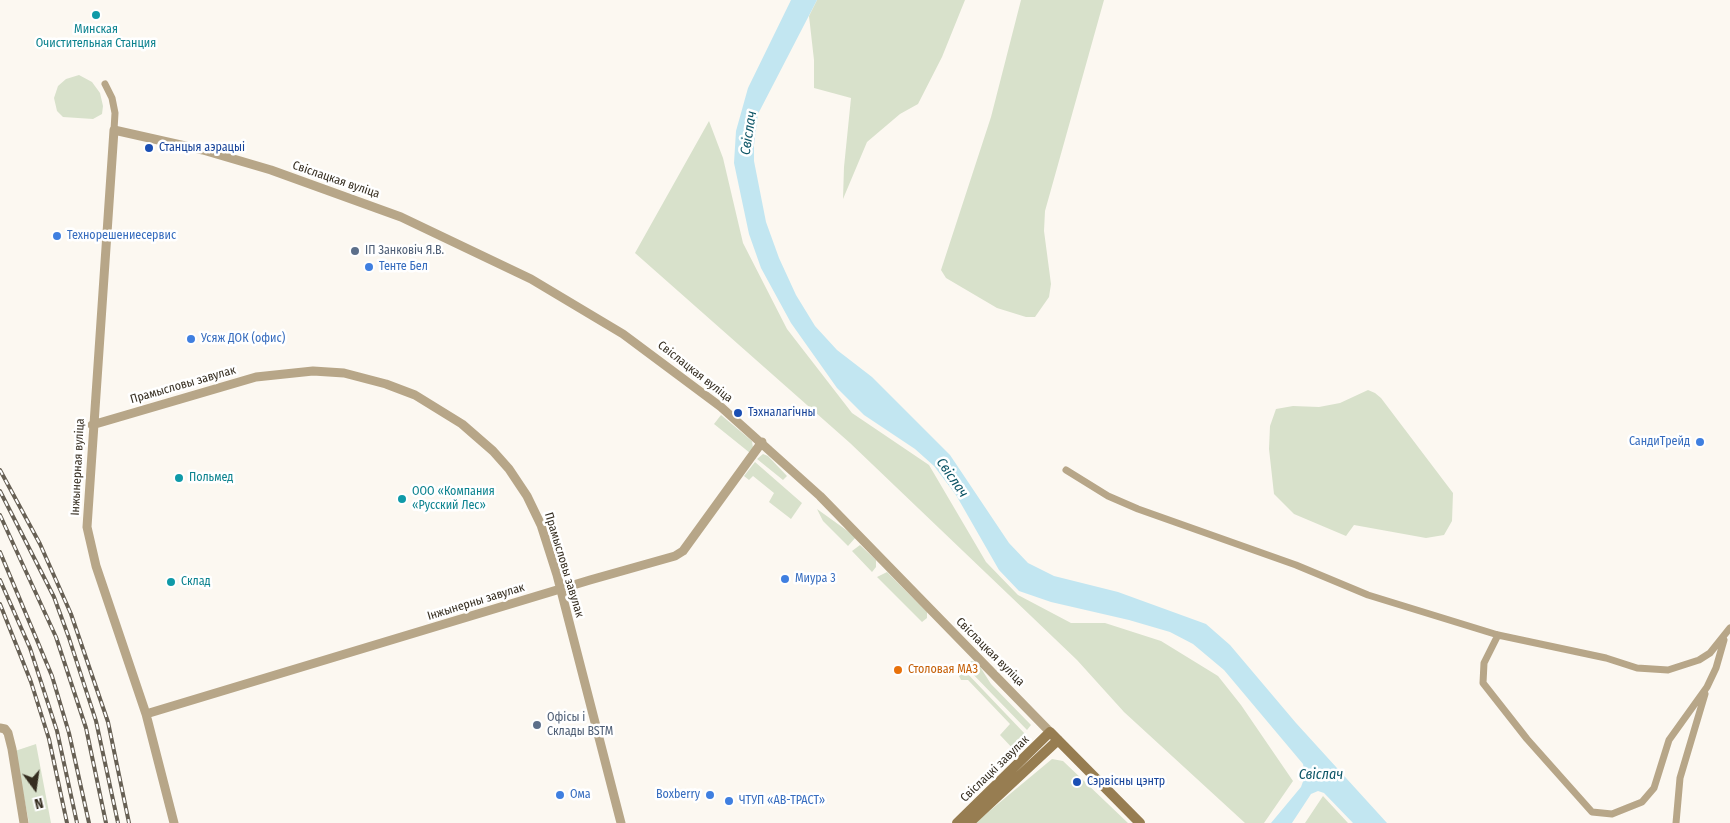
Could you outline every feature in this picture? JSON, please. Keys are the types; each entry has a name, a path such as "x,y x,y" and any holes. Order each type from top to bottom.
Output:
{"main road":[{"name":"Свіслацкая вуліца","path":"1050,732 1140,823"},
{"name":"Свіслацкі завулак","path":"957,823 1050,732"},
{"name":"Свіслацкі завулак","path":"970,823 1058,740"}],"street":[{"path":"105,84 116,113 114,130"},
{"name":"Інжынерная вуліца","path":"114,130 92,425 87,527 96,566 146,714 174,823"},
{"name":"Свіслацкая вуліца","path":"114,130 203,150 331,190 401,217 482,254 583,308 630,339 714,401 762,442 820,496 1050,732"},
{"name":"Прамысловы завулак","path":"92,425 225,385 293,372 344,373 386,384 415,395 444,411 462,424 493,450 527,496 541,525 560,589 621,823"},
{"name":"Інжынерны завулак","path":"146,714 560,589 668,559 682,551 762,442"},
{"path":"1066,470 1108,496 1138,509 1296,565 1368,595 1498,635 1606,658 1650,670 1678,668 1700,660 1710,653 1730,628"},
{"path":"1498,635 1484,663 1483,683 1527,739 1592,812 1612,814 1642,802 1654,788 1669,740 1707,687"},
{"path":"1676,823 1680,778 1707,687 1716,668 1726,635"},
{"path":"0,728 8,733 24,823"}],"green space":[{"path":"817,0 965,0 942,57 918,104 900,114 867,142 843,199 844,167 851,98 814,88 814,60 809,16"},
{"path":"1021,0 1104,0 1045,211 1044,231 1051,284 1049,297 1035,317 1026,317 997,308 946,278 941,270 991,117"},
{"path":"79,75 92,82 100,93 103,106 102,114 93,119 63,117 57,111 54,98 58,86 66,79"},
{"path":"709,121 723,158 743,243 787,329 852,413 929,465 986,562 1018,595 1071,623 1105,623 1161,641 1218,676 1241,705 1293,781 1264,823 1245,823 1124,712 1077,660 850,443 635,253"},
{"path":"1368,390 1381,398 1453,493 1452,521 1444,535 1426,538 1354,525 1346,536 1294,514 1274,494 1269,449 1270,426 1276,409 1293,406 1319,407 1340,403"},
{"path":"721,415 752,441 753,448 750,453 714,424"},
{"path":"763,454 768,456 787,476 783,480 757,459"},
{"path":"755,462 802,503 791,519 769,502 774,493 753,476 749,480 744,476"},
{"path":"817,509 856,537 848,546 823,521"},
{"path":"860,545 876,560 876,567 872,572 852,551"},
{"path":"887,572 927,612 927,618 922,622 877,577"},
{"path":"971,661 977,662 991,684 1031,725 1027,730 966,667"},
{"path":"964,670 1026,735 1026,742 1016,752 1000,735 1010,724 968,680 961,680 959,676"},
{"path":"36,744 51,823 29,823 15,751"},
{"path":"1052,759 1063,761 1128,823 975,823"},
{"path":"985,773 994,773 965,801 968,790"},
{"path":"1323,796 1348,823 1305,823"}],"water":[{"name":"Свіслач","path":"791,0 817,0 758,114 754,161 766,222 779,258 796,295 815,326 837,350 872,377 950,455 1009,543 1028,563 1054,576 1118,592 1206,624 1230,645 1296,723 1387,823 1353,823 1324,793 1318,791 1311,794 1292,823 1271,823 1301,787 1305,776 1303,764 1224,670 1193,644 1170,632 1129,620 1051,602 1019,591 999,570 956,495 934,466 915,449 864,415 837,388 791,323 761,268 749,234 734,163 736,131 748,88"}],"railway":[{"path":"0,470 40,544 71,614 108,722 129,823"},
{"path":"0,491 54,597 69,638 96,721 118,823"},
{"path":"0,515 56,637 86,728 106,823"},
{"path":"0,552 52,676 69,733 89,823"},
{"path":"0,580 30,648 57,731 77,823"},
{"path":"0,604 31,682 49,739 67,823"}],"place":[{"name":"Минская Очистительная Станция","path":"96,15"},
{"name":"Станцыя аэрацыі","path":"149,148"},
{"name":"Технорешениесервис","path":"57,236"},
{"name":"ІП Занковіч Я.В.","path":"355,251"},
{"name":"Тенте Бел","path":"369,267"},
{"name":"Усяж ДОК (офис)","path":"191,339"},
{"name":"Тэхналагічны","path":"738,413"},
{"name":"СандиТрейд","path":"1700,442"},
{"name":"Польмед","path":"179,478"},
{"name":"ООО «Компания «Русский Лес»","path":"402,499"},
{"name":"Миура 3","path":"785,579"},
{"name":"Склад","path":"171,582"},
{"name":"Столовая МАЗ","path":"898,670"},
{"name":"Офісы і Склады BSTM","path":"537,725"},
{"name":"Сэрвісны цэнтр","path":"1077,782"},
{"name":"Ома","path":"560,795"},
{"name":"Boxberry","path":"710,795"},
{"name":"ЧТУП «АВ-ТРАСТ»","path":"729,801"}]}
